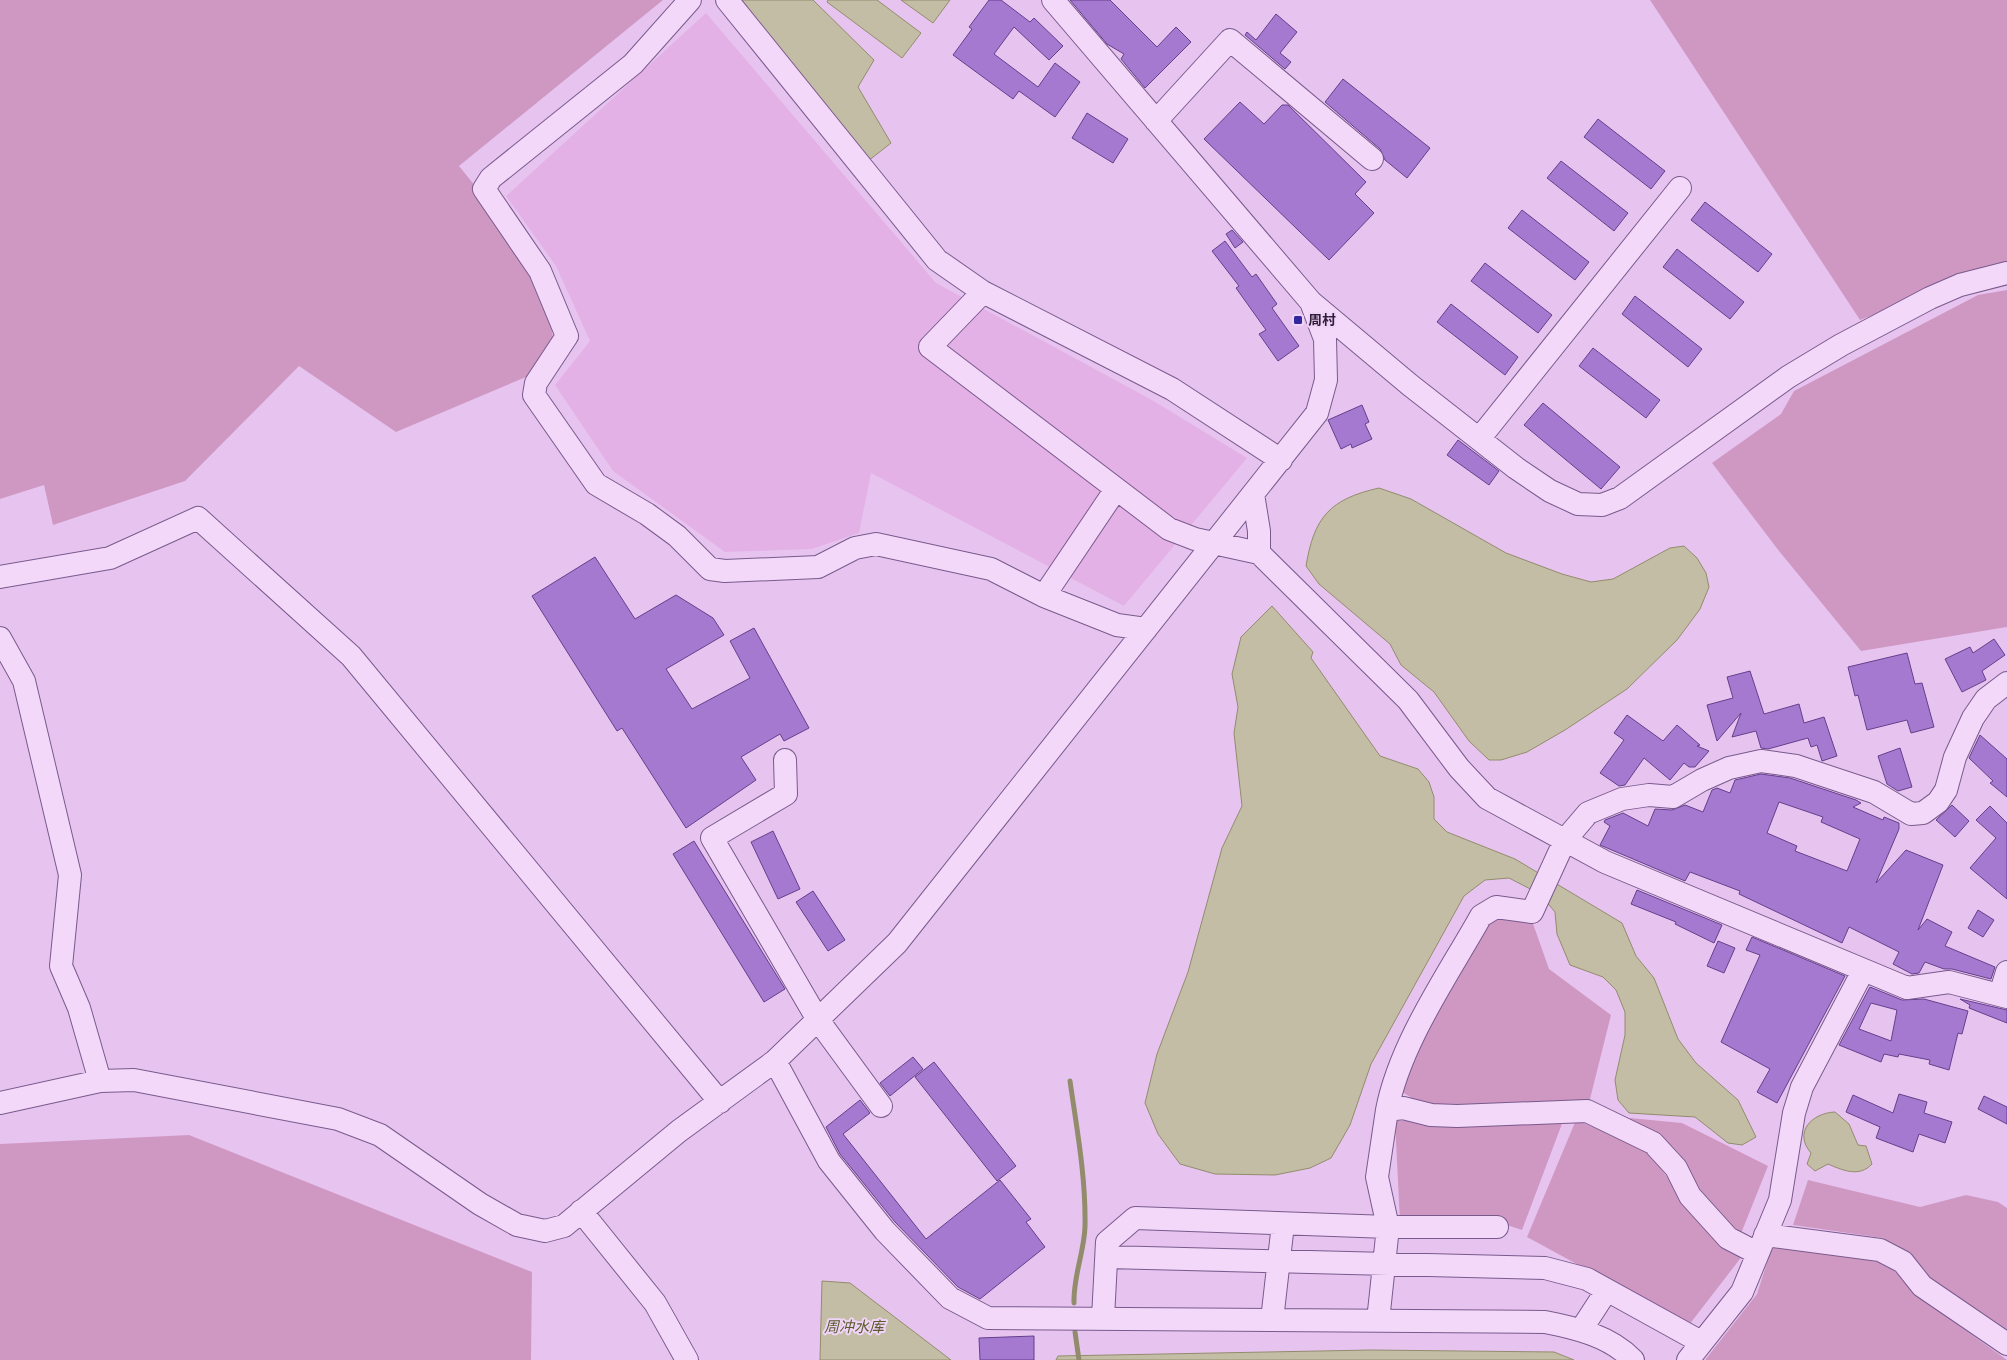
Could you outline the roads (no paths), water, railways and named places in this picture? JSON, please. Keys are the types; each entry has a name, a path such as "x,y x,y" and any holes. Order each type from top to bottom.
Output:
{"street":[{"path":"690,0 633,64 491,178 484,189 540,271 567,336 536,383 534,395 596,484 647,514 677,536 710,569 725,571 818,567 855,548 876,544 991,569 1044,596 1117,625 1146,629"},
{"path":"727,0 937,260 983,292 1172,389 1281,460"},
{"path":"1053,0 1310,302 1479,439 1550,491 1578,504 1602,505 1620,498 1788,377 1841,346 1930,298 1960,285 2007,273"},
{"path":"1156,121 1230,40 1372,159"},
{"path":"1479,439 1680,188"},
{"path":"983,292 930,347 1169,529 1195,539 1259,553 1408,700 1459,768 1487,798 1605,862 1906,988 1949,982 2003,996 2007,972"},
{"path":"0,1103 100,1081 134,1080 338,1119 380,1135 480,1204 517,1224 545,1231 564,1226 679,1131 775,1061 898,942 1317,413 1326,380 1325,339 1310,302"},
{"path":"1044,596 1116,489"},
{"path":"1253,494 1259,531 1259,553"},
{"path":"0,576 110,558 198,518 351,656 720,1102"},
{"path":"0,638 24,681 70,875 61,966 79,1008 100,1081"},
{"path":"1378,1321 1388,1228 1377,1177 1392,1085 1409,1044 1481,916 1496,907 1532,912 1565,840 1588,813 1622,799 1649,795 1673,797 1702,780 1729,768 1761,761 1796,766 1874,792 1911,814 1923,813 1938,802 1946,790 1955,757 1973,718 1986,699 2007,683"},
{"path":"785,760 786,794 712,838 818,1020 881,1106"},
{"path":"1107,1257 1545,1268 1587,1279 1607,1290 1695,1351 1742,1292 1780,1200 1794,1113 1802,1087 1863,971"},
{"path":"775,1061 829,1161 885,1231 950,1298 988,1318 1545,1322 1581,1330 1625,1352 1633,1360"},
{"path":"1387,1110 1403,1108 1431,1115 1457,1116 1587,1111 1653,1143 1676,1168 1690,1196 1728,1238 1761,1244 1880,1250 1904,1262 1922,1286 2007,1344"},
{"path":"581,1211 654,1303 687,1360"},
{"path":"1094,1318 1107,1257 1107,1242 1135,1218 1388,1228 1498,1227"},
{"path":"1272,1320 1283,1224"},
{"path":"1581,1330 1607,1290"}],"water":[{"path":"741,0 813,0 874,60 858,87 891,143 868,161"},
{"path":"828,0 877,0 921,33 902,58 827,2"},
{"path":"901,0 950,0 933,23"},
{"path":"1379,488 1411,499 1506,553 1562,574 1591,582 1613,579 1670,548 1684,546 1697,558 1706,573 1709,587 1700,609 1677,640 1627,689 1565,730 1527,752 1501,760 1489,760 1469,741 1434,692 1401,665 1390,644 1319,584 1306,566 1314,535 1327,513 1348,498"},
{"path":"1272,606 1313,652 1311,658 1380,756 1418,769 1429,782 1434,797 1434,819 1447,832 1515,859 1622,923 1636,956 1654,978 1678,1039 1696,1063 1738,1100 1756,1137 1742,1145 1728,1143 1695,1117 1629,1113 1618,1100 1615,1080 1625,1035 1625,1012 1616,990 1603,977 1570,965 1557,934 1555,912 1540,894 1509,878 1485,880 1464,896 1371,1064 1350,1125 1331,1158 1310,1168 1275,1175 1215,1174 1180,1164 1158,1134 1145,1103 1157,1054 1188,972 1222,848 1242,806 1234,733 1238,707 1232,674 1241,637"},
{"path":"1835,1112 1849,1124 1858,1145 1866,1146 1872,1164 1862,1171 1850,1172 1828,1164 1815,1171 1807,1164 1811,1153 1804,1138 1808,1125 1819,1116"},
{"name":"周冲水库","path":"822,1281 850,1283 951,1360 820,1360"},
{"path":"1371,1350 1554,1352 1574,1360 1056,1360 1058,1356"}],"waterway":[{"path":"1070,1081 1085,1209 1084,1237 1075,1284 1074,1303"},
{"path":"1075,1332 1079,1360"}],"place":[{"name":"周村","path":"1298,320"}]}
